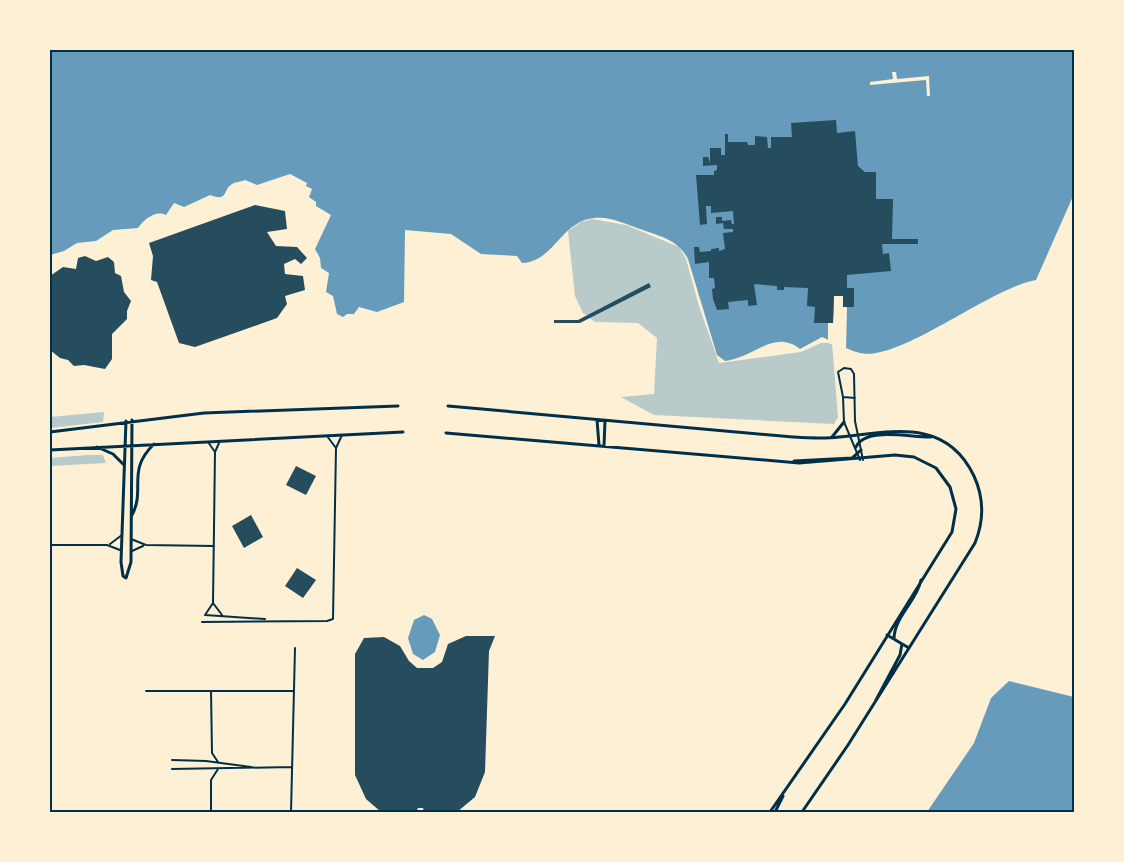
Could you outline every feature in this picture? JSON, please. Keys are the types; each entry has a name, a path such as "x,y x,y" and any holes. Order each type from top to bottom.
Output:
{"street":[{"path":"846,368 854,374 861,460 844,422 843,397 838,372 846,368"},
{"path":"843,397 855,398"},
{"path":"50,432 132,420 204,413 398,406"},
{"path":"448,406 793,437 831,438 900,429 932,436 955,451 972,472 980,494 981,523 972,550 802,813"},
{"path":"126,421 123,465 122,575 126,578 131,551 132,420"},
{"path":"597,420 602,446"},
{"path":"602,446 605,420"},
{"path":"831,438 844,422"},
{"path":"50,450 403,432"},
{"path":"446,433 789,462 861,460 901,455 920,458 940,472 950,487 956,509 954,526 845,704 770,813"},
{"path":"859,441 889,434 932,436"},
{"path":"202,622 327,621 334,617 336,448 342,435"},
{"path":"327,436 336,448"},
{"path":"208,441 215,452"},
{"path":"222,441 215,452 213,603 205,615 270,621"},
{"path":"856,447 859,441"},
{"path":"131,516 136,505 138,468 155,443"},
{"path":"95,446 116,456 123,465"},
{"path":"789,462 852,458 861,450"},
{"path":"107,545 122,535"},
{"path":"131,539 146,545 214,546"},
{"path":"50,545 107,545 122,551"},
{"path":"131,551 146,545"},
{"path":"894,639 895,628 919,590 921,579"},
{"path":"213,603 222,615"},
{"path":"887,634 909,648"},
{"path":"874,704 880,688 902,652 902,644"},
{"path":"291,813 295,648"},
{"path":"146,692 294,691"},
{"path":"211,692 212,753 218,762"},
{"path":"206,761 212,753"},
{"path":"172,760 218,762 251,767"},
{"path":"172,769 292,767"},
{"path":"204,769 211,780"},
{"path":"211,813 211,780 218,769"},
{"path":"775,813 783,795"}],"shaded area":[{"path":"592,219 626,225 679,247 686,259 699,306 719,363 801,352 821,343 832,343 838,417 834,424 654,415 621,397 654,394 657,338 638,323 595,322 583,313 575,296 568,231 581,222"},
{"path":"104,412 103,422 50,428 50,417"},
{"path":"103,455 106,463 50,466 50,458"}],"water":[{"path":"50,50 1074,50 1074,194 1036,280 995,296 921,336 877,353 860,353 822,337 800,349 782,342 773,343 736,359 725,361 717,355 688,259 684,253 674,243 663,237 607,218 594,218 573,226 542,256 522,263 517,256 481,254 451,234 405,230 404,302 377,312 359,307 354,314 347,314 343,317 337,314 333,296 326,292 329,273 321,268 320,258 315,249 331,215 316,206 316,202 309,197 312,189 306,186 307,183 290,174 257,185 245,180 235,183 229,186 223,196 210,195 184,207 174,203 166,215 150,216 138,228 113,230 96,241 77,243 64,251 50,255"},
{"path":"424,615 432,619 440,635 435,652 423,660 413,654 408,638 414,620"},
{"path":"1009,681 1074,697 1074,812 927,812 974,743 991,698"}],"pier":[{"path":"892,72 896,72 897,79 929,76 930,96 927,96 926,80 870,85 870,82 893,79"},
{"path":"834,296 843,296 847,307 846,350 828,343 828,323 833,323"}],"building":[{"path":"836,120 837,133 855,131 858,166 865,172 876,172 876,199 893,199 892,239 918,239 918,244 882,244 883,254 889,253 891,271 847,275 847,288 854,288 854,307 843,307 843,296 834,296 833,323 814,323 815,307 807,306 808,288 784,287 784,290 777,290 777,286 754,284 757,305 748,306 748,300 728,302 729,309 717,310 712,289 715,288 714,278 709,278 709,262 695,264 694,247 699,247 700,252 725,249 723,233 733,232 733,229 724,229 723,223 716,224 716,217 722,217 722,221 731,220 734,224 733,211 711,213 711,206 706,206 707,224 700,225 696,175 714,175 714,171 717,170 717,165 703,166 703,157 708,157 710,163 710,148 721,148 721,155 725,155 725,134 728,134 728,142 747,142 748,145 755,145 755,136 767,137 768,148 771,148 771,137 792,137 791,123"},
{"path":"255,205 285,211 287,229 267,232 276,246 297,247 307,258 301,264 295,259 284,264 285,274 303,276 305,290 285,296 287,304 277,318 195,347 179,343 157,282 151,280 153,256 149,243"},
{"path":"85,256 96,261 108,257 114,262 115,273 121,276 124,292 131,301 127,319 112,334 112,359 105,369 84,365 74,366 50,350 50,276 63,267 76,269 78,258"},
{"path":"649,283 651,287 580,323 554,323 554,320 578,320"},
{"path":"296,466 316,476 306,495 286,485"},
{"path":"251,515 263,537 244,548 232,526"},
{"path":"297,568 316,580 303,598 285,586"},
{"path":"466,636 495,636 489,651 485,772 475,797 457,812 424,812 423,808 418,808 416,812 381,812 366,799 355,775 355,654 364,638 384,637 400,646 409,661 417,668 433,668 442,662 448,644"}]}
